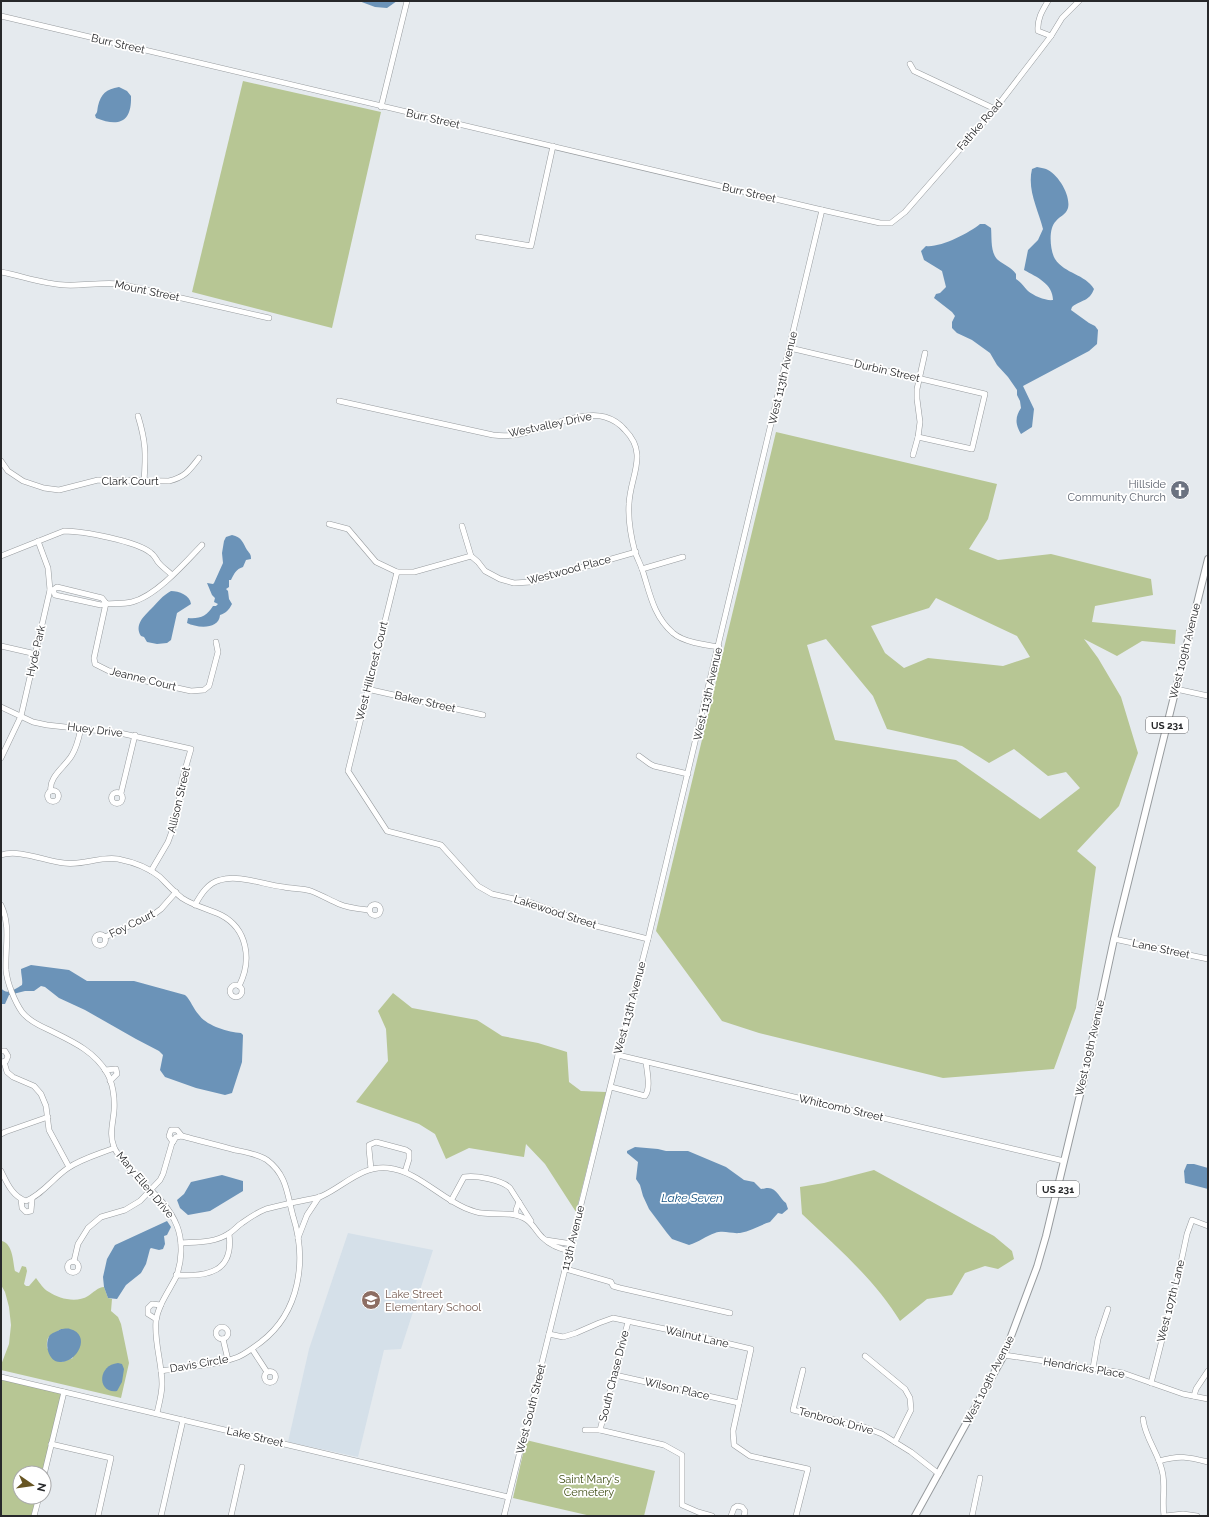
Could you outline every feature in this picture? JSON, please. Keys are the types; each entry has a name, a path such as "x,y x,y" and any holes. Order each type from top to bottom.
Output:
{"main road":[{"name":"West 109th Avenue","path":"915,1516 1004,1355 1037,1266 1046,1236 1064,1161 1114,939 1208,559"}],"street":[{"path":"381,107 407,1"},
{"path":"1048,1 1040,12 1038,31 1051,36"},
{"name":"Fathke Road","path":"866,220 880,223 891,223 899,218 995,109 1051,36 1062,18 1079,1"},
{"name":"Burr Street","path":"1,16 381,107 554,146 866,220"},
{"path":"910,64 914,71 995,109"},
{"path":"478,236 531,246 554,146"},
{"name":"West 113th Avenue","path":"588,1176 719,647 822,210"},
{"name":"Mount Street","path":"1,272 55,284 66,285 105,282 120,284 269,318"},
{"name":"Durbin Street","path":"790,348 985,394 972,449 918,437"},
{"path":"913,455 920,422 917,399 919,379 925,353"},
{"name":"Westvalley Drive","path":"340,401 486,434 504,436 521,434 581,416 593,414 606,417 620,425 631,435 635,444 637,466 629,503 629,519 636,552 652,604 661,620 674,634 692,642 719,647"},
{"path":"138,416 144,437 146,452 144,481"},
{"name":"Clark Court","path":"1,461 8,472 23,481 44,488 59,490 98,480 169,481 180,478 187,473 199,458"},
{"path":"329,524 348,529 376,562 397,572 414,572 471,556"},
{"name":"Westwood Place","path":"462,526 471,556 485,571 500,579 514,583 531,582 636,552"},
{"path":"1,556 64,531 74,531 122,540 137,545 151,553 172,575"},
{"name":"Hyde Park","path":"1,758 22,716 51,590 48,568 38,541"},
{"path":"51,590 57,587 102,598 106,603 118,604 142,598 172,575 202,545"},
{"path":"642,569 683,557"},
{"name":"West Hillcrest Court","path":"348,771 397,572"},
{"name":"Jeanne Court","path":"106,603 94,658 95,664 109,671 191,691 204,690 209,686 211,680 218,652 216,642"},
{"path":"1,646 36,654"},
{"name":"Baker Street","path":"367,689 483,714"},
{"path":"1176,689 1208,696"},
{"name":"Huey Drive","path":"1,708 33,722 135,736 191,749"},
{"path":"51,790 51,781 69,760 81,728"},
{"path":"120,793 135,736"},
{"name":"Allison Street","path":"151,871 168,842 172,831 178,809 182,780 191,749"},
{"path":"639,756 654,766 688,774"},
{"name":"Lakewood Street","path":"348,771 387,831 441,845 482,890 492,894 532,903 592,925 648,938"},
{"path":"1,855 18,854 70,864 101,859 116,859 136,864 151,871 176,892 195,905 222,916 239,931 244,942 247,958 245,972 240,986"},
{"path":"195,905 200,896 209,886 219,880 241,878 285,888 300,888 311,891 339,904 369,910"},
{"name":"Foy Court","path":"105,937 153,915 161,909 176,892"},
{"name":"Mary Ellen Drive","path":"1,905 7,926 4,973 22,1013 33,1022 82,1046 105,1070 112,1089 114,1110 111,1132 114,1148 127,1166 170,1212 178,1227 181,1243 180,1262 176,1275 161,1305 156,1319 156,1333 161,1370 161,1394 156,1413"},
{"name":"Lane Street","path":"1114,939 1208,960"},
{"path":"1,1051 5,1051 7,1054 7,1059 3,1062 7,1072 13,1077 34,1086 41,1094 46,1106 49,1130 69,1167"},
{"name":"Whitcomb Street","path":"618,1055 1064,1161"},
{"path":"610,1087 645,1096 648,1092 646,1062"},
{"path":"105,1070 116,1069 117,1074 110,1081"},
{"path":"1,1134 48,1117"},
{"path":"74,1261 78,1244 88,1228 101,1217 126,1210 140,1201 151,1190 163,1174 174,1139 169,1136 171,1130 177,1130 182,1136"},
{"name":"Davis Circle","path":"161,1370 196,1366 228,1360 240,1356 252,1349 270,1335 280,1324 289,1309 296,1290 300,1272 296,1224 287,1188 280,1172 266,1159 248,1153 182,1136 174,1139"},
{"path":"371,1169 369,1146 376,1142 406,1150 408,1152 409,1159 405,1172"},
{"path":"1,1171 9,1187 24,1200 32,1199 69,1167 114,1148"},
{"path":"181,1243 220,1239 230,1234 242,1223 264,1210 320,1197 334,1190 350,1179 371,1169 387,1168 405,1172 464,1208 482,1213 516,1215 527,1220 545,1240 561,1249 570,1251"},
{"path":"451,1201 464,1177 471,1176 507,1184 534,1227"},
{"name":"113th Avenue","path":"558,1301 588,1176"},
{"name":"Davis Circle","path":"298,1239 306,1215 320,1197"},
{"path":"24,1200 22,1208 26,1212 30,1211 32,1199"},
{"path":"516,1215 519,1202"},
{"name":"West 107th Lane","path":"1151,1383 1177,1281 1187,1234 1192,1220 1208,1226"},
{"path":"176,1275 199,1276 212,1273 221,1266 227,1257 231,1246 230,1234"},
{"path":"545,1240 572,1244"},
{"path":"566,1269 611,1282 613,1286 620,1288 730,1313"},
{"name":"West South Street","path":"504,1516 558,1301"},
{"path":"156,1319 148,1314 148,1308 152,1304 161,1305"},
{"path":"1093,1368 1098,1339 1108,1309"},
{"name":"Walnut Lane","path":"550,1334 563,1337 613,1318 751,1349 733,1431 734,1445 750,1456 808,1469 796,1516"},
{"name":"South Chase Drive","path":"600,1430 628,1322"},
{"path":"223,1339 228,1360"},
{"path":"252,1349 267,1372"},
{"name":"Hendricks Place","path":"1004,1355 1123,1373 1182,1394 1208,1399"},
{"path":"865,1356 905,1389 910,1398 911,1410 895,1442"},
{"name":"Tenbrook Drive","path":"803,1370 793,1410 864,1427 882,1434 911,1452 939,1474"},
{"path":"1194,1396 1196,1389 1208,1371"},
{"name":"Wilson Place","path":"615,1375 739,1403"},
{"name":"Lake Street","path":"1,1377 508,1497"},
{"path":"46,1465 64,1392"},
{"path":"1143,1418 1144,1429 1159,1461 1163,1475 1164,1516 1183,1514 1196,1516"},
{"path":"161,1516 182,1420"},
{"name":"South Chase Drive","path":"585,1430 600,1430 664,1445 682,1454 682,1505 712,1516"},
{"path":"51,1444 111,1458 98,1516"},
{"path":"1159,1461 1184,1456 1208,1462"},
{"path":"231,1516 242,1467"},
{"path":"972,1516 980,1478"},
{"path":"34,1516 37,1505"},
{"path":"731,1516 734,1508 737,1506 742,1507 745,1510 744,1516"}],"shaded area":[{"name":"Lake Street Elementary School","path":"348,1233 433,1250 401,1349 384,1350 358,1457 288,1442 309,1349"}],"green space":[{"path":"243,81 381,112 332,328 192,292"},
{"path":"776,432 997,484 988,519 969,549 998,560 1051,554 1151,579 1153,595 1095,606 1092,622 1176,630 1175,644 1142,641 1117,656 1084,639 1098,658 1121,697 1138,753 1119,806 1077,851 1096,867 1076,1008 1054,1069 943,1078 759,1033 722,1021 656,931","holes":["936,598 1017,636 1030,657 1003,666 928,658 904,668 885,653 871,626 929,608","826,639 873,696 887,729 962,746 989,763 1014,749 1048,776 1066,772 1080,788 1040,819 956,760 835,740 807,645"]},
{"path":"393,993 412,1008 477,1020 502,1036 538,1043 567,1052 569,1082 581,1091 606,1092 576,1212 545,1164 526,1144 524,1157 469,1148 446,1159 435,1134 419,1124 356,1102 388,1061 386,1029 378,1011"},
{"path":"874,1170 994,1236 1012,1251 1014,1259 998,1269 985,1266 965,1273 952,1295 927,1299 900,1321 867,1278 802,1214 800,1187 824,1183"},
{"path":"1,1242 6,1243 10,1249 15,1271 19,1273 22,1266 26,1267 27,1271 24,1284 26,1286 29,1286 36,1278 45,1289 53,1294 73,1300 84,1298 104,1287 108,1298 112,1299 111,1311 118,1317 121,1324 129,1363 121,1398 1,1370 1,1365 9,1344 11,1325 9,1307 5,1292 1,1285","holes":["61,1329 70,1329 73,1358 62,1362 47,1348 47,1343 49,1337"]},
{"path":"1,1377 64,1392 46,1465 12,1465 12,1505 37,1505 35,1516 1,1516"},
{"name":"Saint Mary's Cemetery","path":"526,1440 655,1471 644,1516 591,1516 513,1498"}],"water":[{"path":"359,1 397,1 387,8 375,7"},
{"path":"119,87 127,91 131,96 131,105 126,117 117,122 104,121 96,118 95,115 103,95 111,89"},
{"path":"1037,167 1046,169 1055,175 1066,191 1068,197 1068,208 1053,224 1051,245 1053,255 1059,264 1086,280 1094,289 1090,296 1076,304 1071,310 1095,326 1098,330 1097,344 1089,351 1023,386 1034,409 1032,427 1021,434 1017,424 1018,414 1021,408 1017,390 997,365 990,353 972,340 957,333 952,328 952,322 955,316 934,298 936,294 940,293 946,287 942,271 924,260 921,251 926,246 939,245 969,232 980,224 985,224 991,228 995,257 1016,274 1016,279 1028,291 1044,299 1053,300 1052,294 1047,285 1039,278 1024,270 1028,250 1038,240 1043,229 1031,184 1032,169"},
{"path":"232,535 238,537 242,541 251,556 251,559 246,560 243,567 237,570 231,580 229,580 229,587 226,589 232,604 227,611 220,615 219,620 216,623 202,627 191,625 187,623 188,618 203,616 213,606 218,604 214,602 215,598 212,595 207,583 214,583 223,563 222,553 224,541 226,537"},
{"path":"171,591 184,594 189,598 191,604 177,613 171,640 167,643 157,644 147,642 139,632 139,624 160,599"},
{"path":"31,965 69,970 87,981 134,981 185,995 197,1013 207,1022 218,1028 241,1033 243,1035 242,1062 232,1093 225,1095 196,1088 165,1077 160,1070 163,1055 159,1051 85,1010 59,998 45,987 41,986 34,991 25,991 9,995 5,1004 1,1004 1,988 8,992 22,985 21,969"},
{"name":"Lake Seven","path":"635,1147 666,1151 688,1151 726,1167 744,1180 754,1182 761,1189 771,1188 786,1203 788,1209 782,1214 778,1213 770,1222 744,1232 718,1232 689,1245 672,1239 649,1209 640,1185 636,1179 638,1162 627,1153 627,1151"},
{"path":"1187,1164 1194,1164 1208,1168 1208,1189 1185,1183 1184,1171"},
{"path":"222,1175 243,1181 243,1191 210,1211 188,1215 180,1208 177,1200 184,1194 191,1182"},
{"path":"167,1221 171,1227 167,1235 164,1236 165,1244 163,1249 159,1250 151,1248 146,1264 141,1273 126,1285 117,1299 108,1298 104,1287 103,1277 107,1259 115,1245"},
{"path":"61,1329 69,1329 77,1332 81,1342 80,1348 72,1358 60,1362 56,1361 50,1356 47,1343 48,1338 52,1333"},
{"path":"118,1363 122,1364 124,1369 122,1382 117,1391 110,1391 103,1384 103,1374 111,1365"}],"place":[{"name":"Hillside Community Church","path":"1180,490"},
{"name":"Lake Street Elementary School","path":"371,1300"}]}
